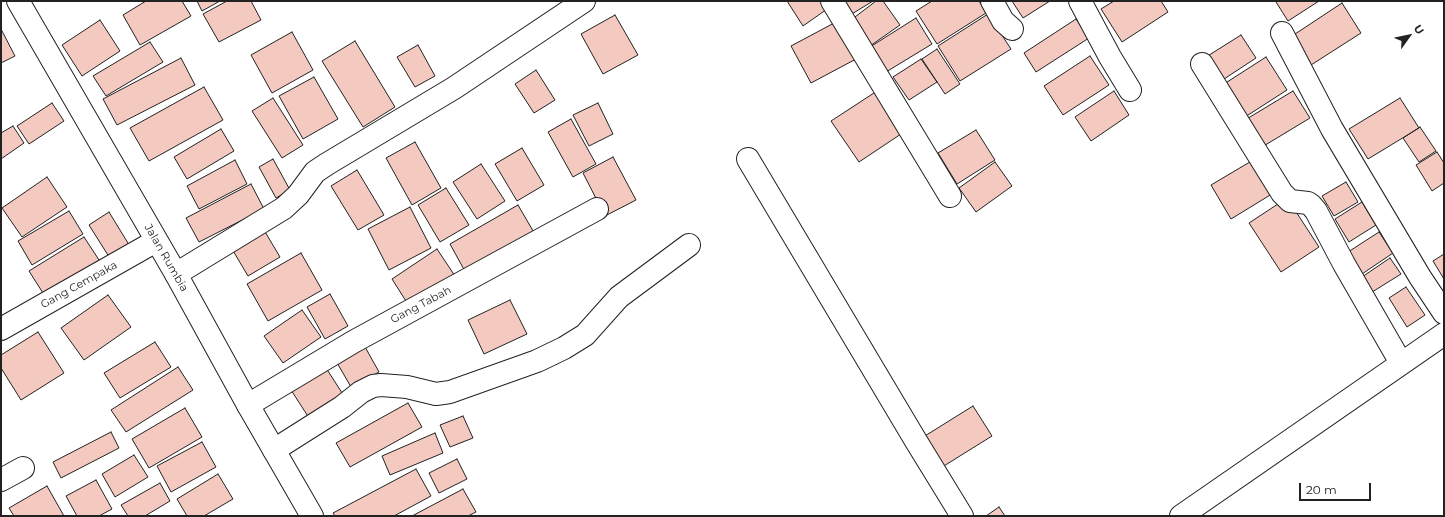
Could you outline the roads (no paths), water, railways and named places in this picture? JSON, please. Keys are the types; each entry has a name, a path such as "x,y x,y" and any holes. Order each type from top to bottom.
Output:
{"main road":[{"name":"Jalan Rumbia","path":"18,1 176,274 248,405 312,516"},
{"path":"176,274 284,208 298,195 315,172 454,88 584,1"},
{"path":"832,1 950,196"},
{"path":"992,1 1003,21 1012,29"},
{"path":"1080,1 1110,57 1130,90"},
{"path":"1282,33 1332,129 1420,278 1444,313"},
{"path":"1202,64 1282,193 1290,201 1311,205 1316,211 1344,264 1401,363"},
{"path":"748,159 962,516"},
{"name":"Gang Tabah","path":"248,405 353,342 597,209"},
{"name":"Gang Cempaka","path":"1,329 156,241"},
{"path":"274,450 342,407 361,392 373,386 381,385 407,387 436,394 450,392 537,361 564,348 585,335 619,297 689,245"},
{"path":"1182,516 1206,509 1401,363 1444,334"},
{"path":"1,480 23,468"}]}
